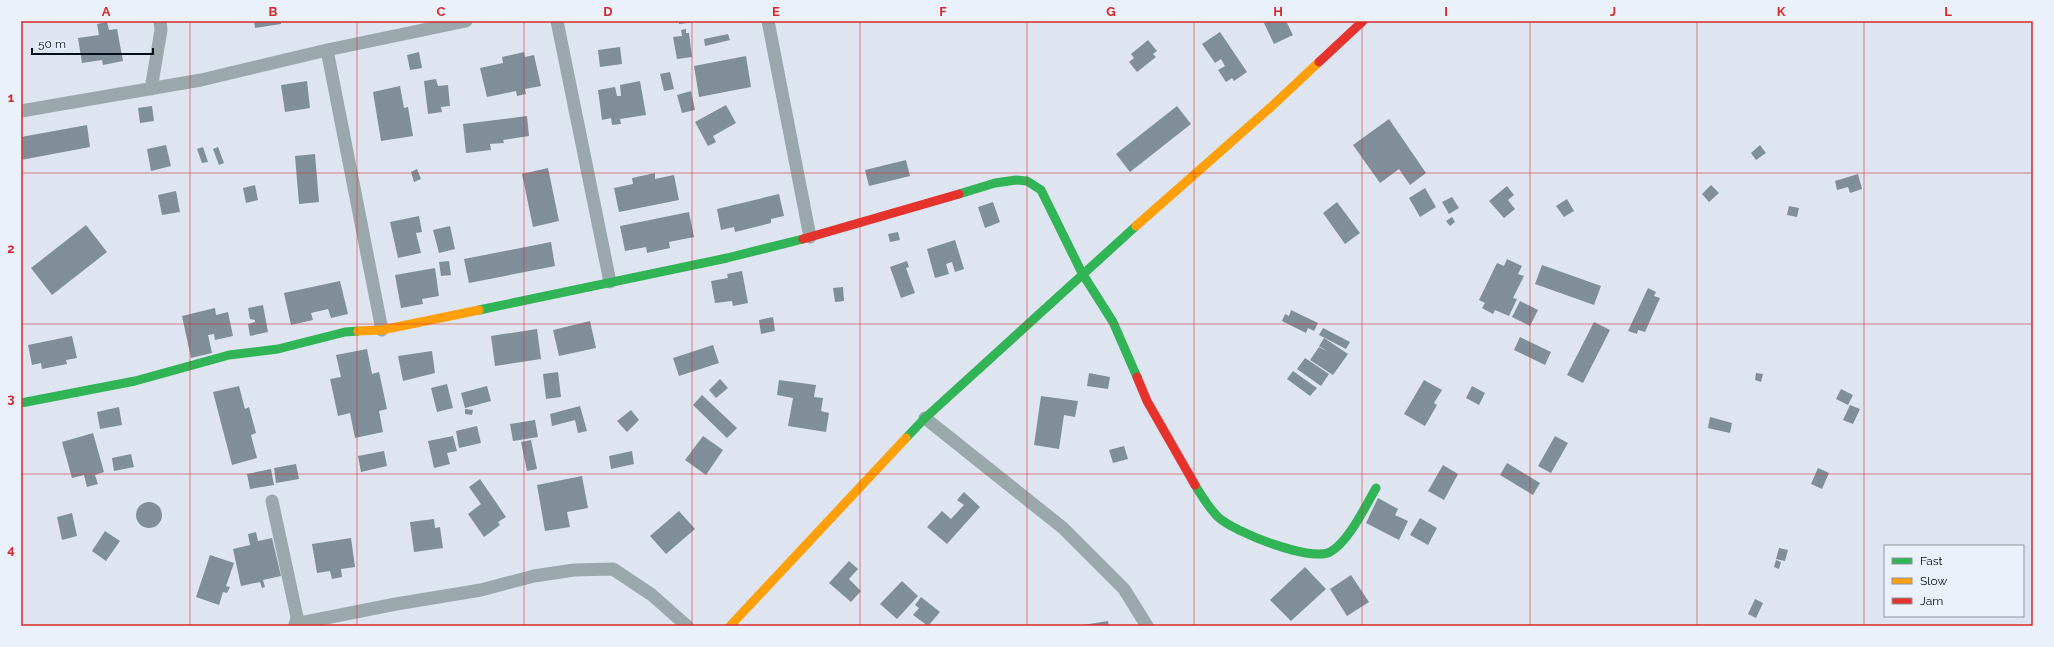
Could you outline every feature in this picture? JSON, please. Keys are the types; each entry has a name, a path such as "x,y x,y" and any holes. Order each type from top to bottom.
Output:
{"street":[{"path":"151,89 161,30 160,21"},
{"path":"21,111 201,80 327,50 466,21"},
{"path":"557,21 610,282"},
{"path":"768,21 810,237"},
{"path":"730,626 925,418 1082,273 1271,107 1363,21"},
{"path":"327,50 382,330"},
{"path":"21,403 135,381 229,355 278,348 345,332 382,330 727,258 810,237 995,184 1020,180 1027,181 1041,190 1082,273 1113,322 1147,400 1194,483 1218,517 1236,530 1302,553 1316,555 1330,552 1353,528 1376,488"},
{"path":"925,418 1063,528 1124,589 1147,626"},
{"path":"272,501 297,617 295,625 396,604 481,590 534,576 574,570 613,569 652,595 687,626"}],"building":[{"path":"254,21 281,21 281,24 255,28"},
{"path":"679,21 695,21 695,22 679,24"},
{"path":"1263,21 1286,21 1293,35 1274,44"},
{"path":"107,22 109,30 117,29 123,61 103,65 102,60 82,63 78,38 99,35 97,24"},
{"path":"686,29 686,33 689,33 692,57 677,59 673,37 682,36 681,30"},
{"path":"1220,32 1247,72 1234,81 1232,78 1226,82 1218,70 1225,66 1221,59 1215,63 1202,44"},
{"path":"728,34 730,40 705,46 704,39"},
{"path":"1148,40 1157,51 1153,54 1156,57 1137,72 1129,62 1134,58 1131,54"},
{"path":"620,47 622,64 600,67 598,50"},
{"path":"419,52 422,68 410,70 407,55"},
{"path":"524,52 525,57 534,55 541,86 525,89 526,94 517,96 516,91 487,97 480,68 503,63 502,57"},
{"path":"746,56 751,87 699,97 694,66"},
{"path":"670,72 674,89 664,91 660,74"},
{"path":"436,79 438,86 448,85 450,106 441,107 442,112 428,114 424,81"},
{"path":"307,81 310,108 285,112 281,85"},
{"path":"640,81 646,115 620,119 621,124 612,125 611,118 602,120 598,90 615,87 617,96 621,96 620,85"},
{"path":"400,86 404,108 408,107 413,136 381,141 373,92"},
{"path":"691,91 695,110 682,113 677,95"},
{"path":"726,105 736,123 713,136 716,142 708,146 695,122"},
{"path":"152,106 154,121 140,123 138,108"},
{"path":"1177,106 1191,124 1130,172 1116,154"},
{"path":"527,116 529,136 503,140 504,143 490,144 491,150 466,153 463,124"},
{"path":"1389,119 1426,173 1410,185 1399,169 1380,183 1353,145"},
{"path":"87,125 90,147 21,160 21,137"},
{"path":"166,145 171,166 151,171 147,149"},
{"path":"1760,145 1766,153 1756,160 1751,153"},
{"path":"203,147 208,162 202,163 197,149"},
{"path":"218,147 224,163 219,165 213,149"},
{"path":"315,154 319,202 299,204 295,156"},
{"path":"906,160 910,176 869,186 865,170"},
{"path":"548,168 559,221 533,227 522,174"},
{"path":"417,169 421,179 414,182 411,172"},
{"path":"655,173 655,179 674,175 679,200 619,212 614,188 633,184 632,178"},
{"path":"1858,174 1862,189 1850,193 1848,187 1837,190 1835,181"},
{"path":"255,185 258,200 246,203 243,188"},
{"path":"1711,185 1719,193 1709,202 1702,194"},
{"path":"1507,186 1514,195 1508,200 1515,209 1504,218 1489,201"},
{"path":"1425,188 1436,207 1420,217 1409,198"},
{"path":"176,191 180,212 162,215 158,195"},
{"path":"779,194 784,216 771,219 771,223 735,232 734,227 721,230 717,209"},
{"path":"1452,197 1459,208 1449,214 1442,202"},
{"path":"1567,199 1574,211 1564,217 1556,206"},
{"path":"993,202 1000,222 985,228 978,207"},
{"path":"1337,202 1360,233 1345,244 1323,213"},
{"path":"1789,206 1799,208 1797,217 1787,215"},
{"path":"689,212 694,237 669,242 670,248 647,253 646,247 625,251 620,226"},
{"path":"419,216 422,232 416,233 421,253 398,258 390,222"},
{"path":"1452,217 1455,222 1450,226 1446,221"},
{"path":"86,225 107,252 52,295 31,268"},
{"path":"450,226 455,249 439,253 433,230"},
{"path":"898,232 900,240 890,242 888,234"},
{"path":"955,240 964,269 955,272 952,262 946,264 949,274 935,278 927,249"},
{"path":"551,242 555,266 469,283 464,259"},
{"path":"1507,259 1522,266 1518,274 1524,276 1513,298 1517,299 1509,316 1495,310 1493,314 1482,308 1485,303 1479,300 1497,263 1504,266"},
{"path":"449,261 451,275 441,276 439,262"},
{"path":"907,261 909,267 906,268 915,293 901,298 890,267"},
{"path":"1542,265 1601,286 1594,305 1535,284"},
{"path":"435,268 439,296 422,299 423,304 401,308 395,275"},
{"path":"742,271 748,303 733,306 732,301 715,303 711,281 728,278 727,274"},
{"path":"340,281 348,314 331,318 328,309 311,313 313,320 291,325 284,293"},
{"path":"843,287 844,301 835,302 833,288"},
{"path":"1648,288 1656,292 1654,296 1660,298 1645,332 1638,330 1637,334 1628,331"},
{"path":"1520,301 1538,310 1530,326 1512,317"},
{"path":"263,305 268,332 250,336 248,324 255,322 255,320 250,319 248,308"},
{"path":"215,308 216,315 228,312 233,336 215,340 214,334 208,335 212,353 191,358 182,316"},
{"path":"1291,310 1318,323 1314,331 1308,328 1306,333 1282,321 1285,314 1289,316"},
{"path":"773,317 775,331 761,334 759,320"},
{"path":"590,321 596,348 559,356 553,330"},
{"path":"1594,322 1610,330 1583,383 1567,375"},
{"path":"1323,328 1350,342 1346,349 1319,335"},
{"path":"537,329 541,359 495,366 491,336"},
{"path":"72,336 77,358 66,360 67,364 42,369 41,363 32,365 28,345"},
{"path":"1520,337 1551,352 1545,365 1514,350"},
{"path":"1324,338 1348,354 1333,375 1310,360 1319,347 1328,352 1319,346"},
{"path":"713,345 719,363 679,376 673,358"},
{"path":"367,349 372,374 379,372 387,409 379,411 383,432 355,438 350,413 338,416 330,379 341,377 336,355"},
{"path":"432,351 435,373 403,381 398,356"},
{"path":"1305,358 1329,374 1321,386 1297,369"},
{"path":"1293,371 1317,388 1310,396 1287,379"},
{"path":"558,372 561,397 546,399 543,374"},
{"path":"1089,373 1110,377 1108,389 1087,386"},
{"path":"1756,373 1763,374 1761,382 1755,380"},
{"path":"720,379 728,388 716,398 709,390"},
{"path":"779,380 816,385 814,397 823,398 821,411 829,413 826,432 788,426 793,398 777,395"},
{"path":"1424,380 1442,390 1434,403 1437,405 1425,426 1404,414"},
{"path":"447,384 453,408 437,412 431,388"},
{"path":"239,386 245,409 249,407 256,433 251,435 257,458 232,465 213,392"},
{"path":"487,386 491,401 465,408 461,393"},
{"path":"1472,386 1485,393 1479,405 1466,398"},
{"path":"1841,389 1853,395 1848,405 1836,399"},
{"path":"702,395 737,428 727,438 693,405"},
{"path":"1041,396 1078,401 1075,417 1064,415 1059,449 1034,445"},
{"path":"1850,405 1860,409 1853,424 1843,420"},
{"path":"580,406 587,431 578,433 575,420 552,426 550,414"},
{"path":"119,407 122,425 100,429 97,412"},
{"path":"465,409 473,410 472,415 465,414"},
{"path":"631,410 639,420 627,432 617,421"},
{"path":"1710,417 1732,423 1730,433 1708,428"},
{"path":"535,420 538,437 513,441 510,424"},
{"path":"477,426 481,443 459,448 456,431"},
{"path":"93,433 104,472 95,475 98,484 87,487 84,475 72,478 62,442"},
{"path":"453,436 457,451 447,453 450,464 434,468 428,441"},
{"path":"703,436 723,450 706,475 685,460"},
{"path":"1555,436 1568,443 1551,473 1538,466"},
{"path":"531,440 537,469 527,471 521,442"},
{"path":"1124,446 1128,459 1113,463 1109,450"},
{"path":"384,451 387,466 361,472 358,456"},
{"path":"632,451 634,464 611,469 609,456"},
{"path":"131,454 134,467 114,471 112,458"},
{"path":"1507,463 1540,483 1533,495 1500,475"},
{"path":"296,464 299,479 276,483 274,468"},
{"path":"1443,465 1458,474 1444,500 1428,491"},
{"path":"1818,468 1829,473 1822,489 1811,484"},
{"path":"271,469 274,485 250,489 247,474"},
{"path":"582,476 588,508 567,512 570,527 545,531 537,485"},
{"path":"480,479 506,517 498,522 500,525 484,537 468,514 481,504 469,487"},
{"path":"964,492 980,507 947,544 927,527 942,511 951,519 964,505 957,500"},
{"path":"1378,498 1398,509 1395,515 1408,521 1399,540 1366,523"},
{"path":"149,502 158,506 162,515 158,524 149,528 140,524 136,515 140,506"},
{"path":"679,511 695,529 666,554 650,536"},
{"path":"72,513 77,536 62,540 57,517"},
{"path":"1420,518 1437,528 1428,545 1410,535"},
{"path":"434,519 435,528 440,527 443,548 414,552 410,522"},
{"path":"105,531 120,541 106,561 92,551"},
{"path":"256,532 258,541 272,538 281,576 263,580 265,587 262,588 260,582 241,586 233,549 250,545 248,534"},
{"path":"351,538 355,567 341,569 342,577 332,579 330,571 317,573 312,544"},
{"path":"1779,548 1788,550 1785,561 1776,559"},
{"path":"210,555 234,563 226,586 230,587 227,593 223,592 219,605 196,597"},
{"path":"1776,560 1781,562 1779,569 1774,567"},
{"path":"849,561 858,569 849,579 861,591 851,602 829,583"},
{"path":"1305,567 1326,589 1291,621 1270,600"},
{"path":"1351,575 1369,602 1347,616 1330,589"},
{"path":"902,581 918,596 897,619 880,604"},
{"path":"921,597 940,612 928,626 913,615 919,608 915,605"},
{"path":"1755,599 1763,603 1756,618 1748,614"},
{"path":"1108,621 1109,626 1083,626 1083,625"}],"traffic: fast":[{"path":"959,194 995,183 1016,180 1027,181 1041,190 1082,273 1113,322 1137,377"},
{"path":"906,438 925,418 1136,226"},
{"path":"479,310 727,258 803,239"},
{"path":"21,403 135,381 229,355 278,349 345,332 358,331"},
{"path":"1195,485 1218,517 1239,530 1272,544 1306,553 1320,554 1330,552 1343,541 1356,523 1376,488"}],"traffic: slow":[{"path":"1136,226 1271,107 1319,62"},
{"path":"358,331 382,330 479,310"},
{"path":"730,626 906,438"}],"traffic: jam":[{"path":"1319,62 1363,21"},
{"path":"803,239 959,194"},
{"path":"1137,377 1147,401 1195,485"}]}
